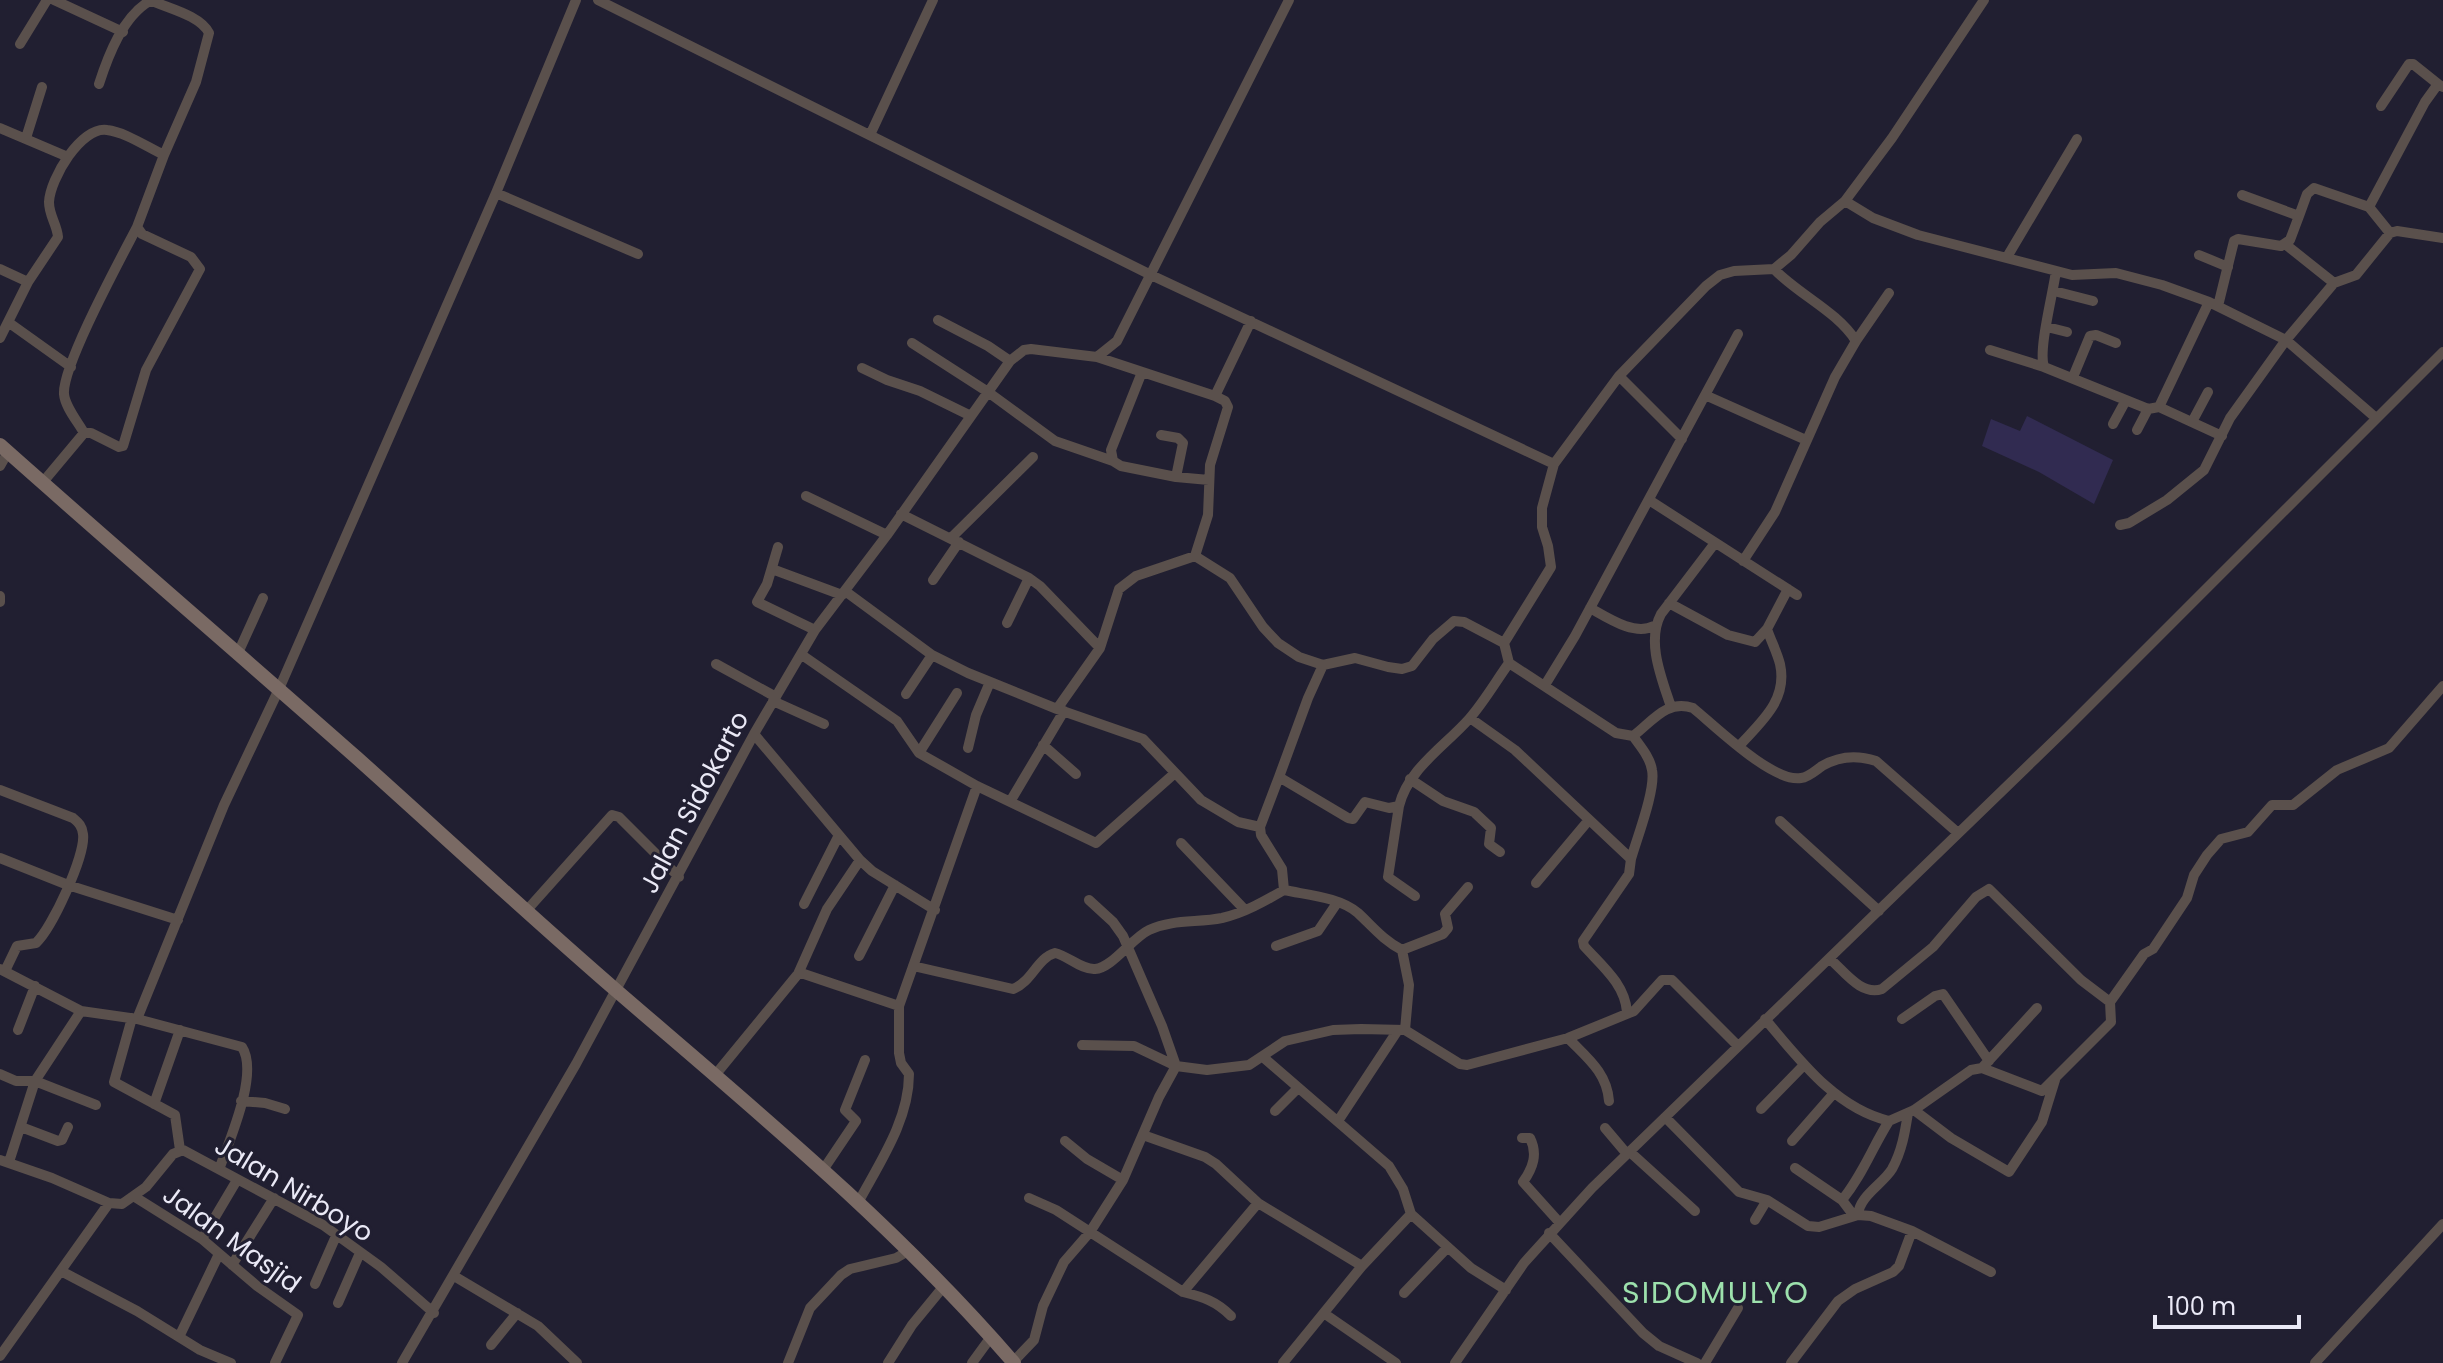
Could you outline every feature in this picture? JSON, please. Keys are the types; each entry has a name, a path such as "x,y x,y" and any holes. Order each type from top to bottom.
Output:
{"main road":[{"path":"4,448 859,1201 944,1286 1009,1361"}],"street":[{"path":"20,44 47,0"},
{"path":"54,0 123,32"},
{"path":"84,433 65,399 64,391 71,367 137,227 196,82 209,33 197,21 150,0 136,9 99,84"},
{"path":"180,1150 175,1115 117,1085 135,1018 224,805 279,689 496,193 576,0"},
{"path":"598,0 1151,275 1554,464"},
{"path":"870,135 933,0"},
{"path":"1097,357 1117,341 1289,0"},
{"path":"1627,1012 1626,999 1619,985 1583,941 1629,874 1653,772 1647,756 1633,736 1616,733 1509,663 1504,643 1551,567 1542,527 1542,508 1554,464 1619,376 1706,286 1720,275 1734,271 1774,269 1845,201 1892,138 1984,0"},
{"path":"2369,207 2425,102 2440,86 2409,64 2381,106"},
{"path":"26,138 42,87"},
{"path":"0,128 68,157"},
{"path":"0,338 28,282 58,237 50,217 49,196 68,157 89,134 109,129 164,155"},
{"path":"2007,257 2077,139"},
{"path":"2137,430 2213,304 2228,267 2234,241 2238,239 2277,246 2285,244 2290,240 2307,194 2314,188 2369,207 2390,233 2443,238"},
{"path":"496,193 638,254"},
{"path":"2242,195 2299,216"},
{"path":"1845,201 1873,218 1918,235 2079,276 2111,272 2162,285 2213,304 2286,340 2376,418"},
{"path":"84,433 123,446 146,370 200,269 191,257 142,234 137,227"},
{"path":"2120,525 2129,523 2167,500 2204,470 2230,418 2286,340 2334,283 2356,275 2390,233"},
{"path":"2285,244 2334,283"},
{"path":"2199,255 2228,267"},
{"path":"0,269 28,282"},
{"path":"1774,269 1795,290 1850,330 1856,341"},
{"path":"2044,367 2041,352 2056,271"},
{"path":"2054,291 2093,301"},
{"path":"1743,561 1775,512 1835,377 1889,293"},
{"path":"938,320 1010,361 1024,350 1031,349 1097,357 1225,401 1228,407 1210,465 1208,515 1195,556"},
{"path":"1215,396 1251,321"},
{"path":"8,322 71,367"},
{"path":"2047,327 2067,332"},
{"path":"1545,685 1738,334"},
{"path":"2073,377 2090,336 2096,335 2116,343"},
{"path":"912,343 1060,444 1121,466 1209,480"},
{"path":"1990,350 2073,377 2222,436"},
{"path":"1455,1363 1559,1222 2067,728 2443,352"},
{"name":"Jalan Sidokarto","path":"406,1358 617,991 754,734 815,630 887,535 1010,361"},
{"path":"862,368 971,416"},
{"path":"1113,461 1111,450 1142,372"},
{"path":"1619,376 1682,439"},
{"path":"2192,422 2208,392"},
{"path":"1705,395 1806,440"},
{"path":"2113,424 2126,400"},
{"path":"43,482 84,433"},
{"path":"1161,435 1178,438 1183,443 1176,477"},
{"path":"0,466 4,448"},
{"path":"933,580 955,540 1033,457"},
{"path":"806,496 887,535"},
{"path":"1649,500 1792,592 1759,640 1749,642 1728,635 1669,603"},
{"path":"901,514 1029,578 1100,648"},
{"path":"1590,608 1615,623 1642,630 1654,626 1715,543"},
{"path":"778,547 757,602 815,630"},
{"path":"1195,556 1230,578 1263,627 1278,643 1299,657 1323,665 1355,658 1402,669 1412,666 1433,639 1454,621 1464,622 1504,643"},
{"path":"1011,800 1060,710 1100,648 1119,589 1136,576 1195,556"},
{"path":"772,569 843,593 932,655 990,682 1143,739 1201,800 1238,822 1260,827"},
{"path":"1007,623 1029,578"},
{"path":"0,596 0,602"},
{"path":"238,653 263,598"},
{"path":"1654,626 1660,674 1671,707"},
{"path":"1740,745 1770,712 1780,693 1780,664 1767,629"},
{"path":"802,655 897,721 919,753 977,786 1096,843 1175,773"},
{"path":"906,694 932,655"},
{"path":"1415,896 1388,877 1402,794 1410,779 1470,718 1509,663"},
{"path":"716,664 824,724"},
{"path":"1284,890 1282,869 1261,835 1260,827 1323,665"},
{"path":"968,748 976,715 990,682"},
{"path":"1902,1019 1935,996 1943,994 1986,1065 2038,1091 2046,1089 2111,1022 2110,1002 2144,954 2153,949 2187,898 2194,875 2221,839 2248,832 2272,805 2293,805 2337,770 2389,748 2443,686"},
{"path":"919,753 957,693"},
{"path":"1633,736 1658,713 1683,704 1693,708 1772,770 1792,778 1806,777 1834,760 1864,757 1876,761 1958,833"},
{"path":"1470,718 1509,745 1631,859"},
{"path":"754,734 860,860 872,871 935,910"},
{"path":"1043,745 1076,774"},
{"path":"1279,777 1348,818 1356,817 1366,801 1389,808 1399,806"},
{"path":"1410,779 1443,801 1474,812 1491,828 1489,844 1500,852"},
{"path":"859,1201 894,1136 909,1081 899,1053 899,1006 977,786"},
{"path":"0,790 73,818 81,825 84,837 49,928 36,943 17,946 2,970 81,1011 135,1018 242,1047 249,1065 220,1167"},
{"path":"527,910 612,815 619,817 679,877"},
{"path":"1536,883 1588,821"},
{"path":"1780,821 1879,911"},
{"path":"804,904 839,835"},
{"path":"1181,843 1245,910"},
{"path":"0,858 68,885 178,920"},
{"path":"716,1074 798,974 827,909 860,860"},
{"path":"859,956 895,885"},
{"path":"913,966 1013,989 1024,985 1048,955 1063,955 1086,968 1095,969 1110,962 1125,946 1148,930 1175,921 1222,918 1284,890 1337,903 1357,912 1383,940 1402,950 1443,934 1448,928 1445,914 1468,887"},
{"path":"1830,959 1864,989 1873,992 1882,989 1933,947 1976,897 1989,889 2081,980 2110,1002"},
{"path":"1009,1361 1034,1340 1043,1306 1064,1262 1090,1232 1123,1180 1176,1066 1123,936 1089,900"},
{"path":"1276,946 1318,931 1337,903"},
{"path":"1338,1121 1402,1030 1409,985 1402,950"},
{"path":"798,974 899,1006"},
{"path":"1082,1045 1134,1046 1176,1066 1207,1070 1249,1065 1264,1058 1278,1045 1303,1036 1347,1029 1402,1030 1460,1064 1467,1065 1568,1038 1634,1011 1662,980 1672,980 1738,1046"},
{"path":"18,1030 35,986"},
{"path":"1842,1200 1858,1180 1862,1167 1889,1121 1911,1111 1971,1070 1986,1065 2037,1008"},
{"path":"81,1011 35,1081 21,1127 5,1161 109,1203 122,1204 135,1197"},
{"path":"1765,1019 1804,1065 1834,1093 1858,1111 1889,1121"},
{"path":"154,1104 180,1030"},
{"path":"1568,1038 1599,1070 1608,1089 1609,1101"},
{"path":"1264,1058 1389,1166 1403,1189 1411,1214 1471,1268 1506,1290"},
{"path":"823,1170 856,1121 845,1110 865,1060"},
{"path":"1761,1109 1804,1065"},
{"path":"0,1074 16,1081 35,1081 96,1105"},
{"path":"1911,1111 2009,1172 2042,1122 2055,1080"},
{"path":"1275,1111 1298,1088"},
{"path":"1792,1141 1834,1093"},
{"path":"241,1101 285,1109"},
{"path":"1856,1215 1861,1204 1896,1161 1911,1111"},
{"path":"1666,1118 1739,1192 1767,1200 1813,1227 1856,1215 1871,1216 1912,1231 1991,1272"},
{"path":"21,1127 58,1141 62,1140 68,1127"},
{"path":"1605,1128 1628,1153 1695,1211"},
{"path":"1143,1135 1205,1157 1258,1203 1362,1266"},
{"path":"1522,1138 1530,1138 1535,1149 1534,1163 1523,1182 1559,1222"},
{"path":"1065,1141 1087,1159 1123,1180"},
{"name":"Jalan Nirboyo","path":"135,1197 180,1150 220,1167 237,1180 323,1225 381,1267 434,1313"},
{"path":"1795,1168 1842,1200 1856,1215"},
{"path":"202,1239 237,1180"},
{"name":"Jalan Masjid","path":"135,1197 202,1239 298,1315 276,1359"},
{"path":"232,1265 274,1198"},
{"path":"1029,1198 1056,1210 1183,1292 1218,1303 1231,1316"},
{"path":"1755,1220 1767,1200"},
{"path":"0,1356 109,1203"},
{"path":"1183,1292 1258,1203"},
{"path":"1283,1363 1362,1266 1411,1214"},
{"path":"2315,1363 2443,1224"},
{"path":"1791,1363 1838,1301 1899,1266 1912,1231"},
{"path":"1549,1233 1643,1333 1659,1346 1697,1363"},
{"path":"315,1284 336,1236"},
{"path":"1404,1293 1447,1248"},
{"path":"788,1363 810,1308 841,1275 850,1269 896,1258 910,1250"},
{"path":"338,1303 360,1253"},
{"path":"179,1337 219,1254"},
{"path":"61,1271 226,1363"},
{"path":"454,1276 538,1326 577,1363"},
{"path":"888,1363 912,1325 944,1286"},
{"path":"1705,1363 1738,1308"},
{"path":"491,1345 517,1313"},
{"path":"1325,1314 1396,1363"},
{"path":"972,1363 991,1337"},
{"path":"406,1358 416,1363"},
{"path":"276,1359 291,1363"}],"shaded area":[{"path":"2027,416 2113,460 2094,504 2039,472 1982,446 1991,419 2020,431"}],"district":[{"name":"SIDOMULYO","path":"1716,1292"}]}
